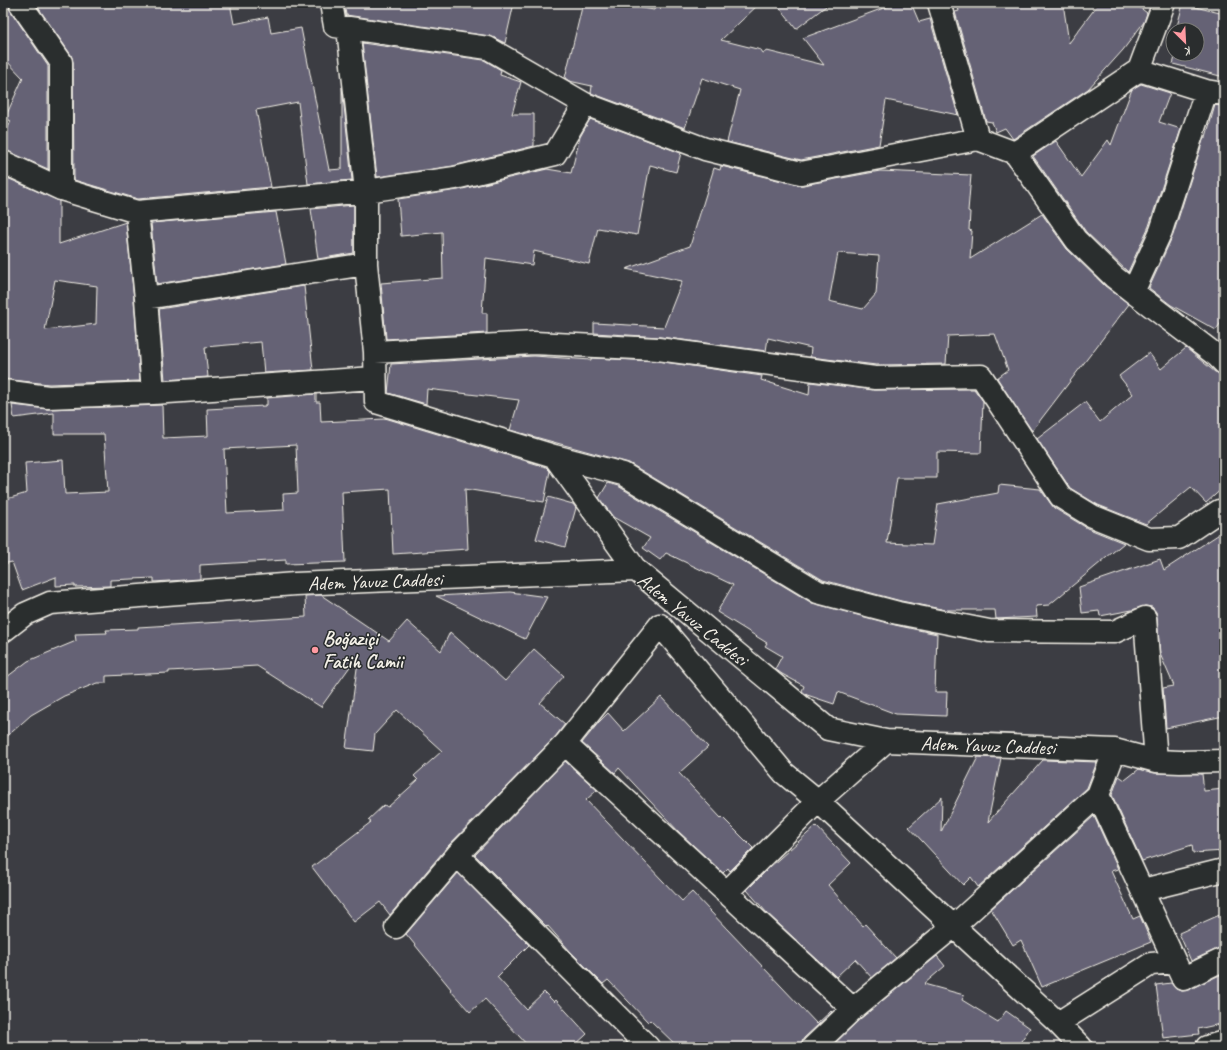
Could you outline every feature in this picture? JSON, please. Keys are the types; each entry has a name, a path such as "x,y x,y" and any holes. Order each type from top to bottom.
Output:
{"street":[{"path":"20,3 61,62 60,188"},
{"path":"331,3 335,26 488,48 585,104 705,148 801,173 978,139 1015,153 1076,240 1114,277 1222,354"},
{"path":"940,3 978,139"},
{"path":"1015,153 1139,70 1164,3"},
{"path":"348,28 366,191 366,264 374,352 376,402 554,456 623,474 818,592 898,613 989,631 1114,632 1145,618 1156,761"},
{"path":"1133,292 1161,231 1215,92 1139,70"},
{"path":"3,162 60,188 137,212 366,191 454,178 555,154 585,104"},
{"path":"137,212 146,298 153,393"},
{"path":"146,298 366,264"},
{"path":"374,352 534,343 658,349 875,378 980,376 1061,498 1092,516 1149,539 1157,539 1179,538 1219,511 1224,512"},
{"path":"3,391 48,397 153,393 374,378"},
{"path":"554,456 636,570"},
{"name":"Adem Yavuz Caddesi","path":"3,631 25,614 50,603 295,584 636,570 828,729 886,741 1115,750 1156,761 1224,761"},
{"path":"396,927 457,855 565,744 660,625 784,773 818,801 954,926 1058,1023 1081,1047"},
{"path":"726,893 818,801 886,741"},
{"path":"565,744 853,1009"},
{"path":"814,1047 853,1009 954,926 1098,796 1115,750"},
{"path":"1098,796 1143,890 1182,979 1224,959"},
{"path":"457,855 648,1047"},
{"path":"1143,890 1224,870"},
{"path":"1058,1023 1151,964 1175,962"},
{"path":"1207,1047 1224,1042"}],"building":[{"path":"3,3 8,3 10,10 48,66 48,169 3,149 3,138 11,121 5,118 23,78 3,57"},
{"path":"35,3 230,3 234,24 268,17 271,33 301,28 329,170 342,169 342,87 352,180 308,184 298,102 256,110 271,187 138,199 74,180 73,62 71,55"},
{"path":"344,3 514,3 505,43 490,36 346,15"},
{"path":"583,3 614,3 654,10 656,3 760,3 721,40 761,50 763,53 767,51 824,65 803,38 897,3 911,3 919,22 930,19 958,115 886,100 879,145 801,160 727,142 740,90 702,78 685,128 591,93 592,86 569,81 565,78"},
{"path":"776,3 830,3 796,29"},
{"path":"957,3 1063,3 1069,43 1099,3 1134,3 1147,13 1144,22 1123,50 1088,89 1013,139 1005,128 996,132 992,122 986,121 955,12 959,11"},
{"path":"1183,4 1224,14 1224,77 1173,64 1174,62 1205,62 1205,22 1178,22"},
{"path":"362,43 484,60 501,70 500,75 521,82 512,114 534,114 534,146 453,166 377,177"},
{"path":"1141,84 1170,93 1159,122 1181,129 1149,226 1128,272 1086,232 1033,156 1056,141 1081,177 1108,140 1111,145 1132,89"},
{"path":"1215,105 1224,106 1224,318 1216,330 1171,305 1149,288 1173,235 1204,137 1206,137"},
{"path":"590,119 681,153 676,172 650,165 637,235 598,228 589,264 534,251 532,265 486,258 482,313 487,313 487,333 386,339 381,283 443,278 442,232 401,236 398,199 458,190 547,169 571,173 580,137"},
{"path":"721,166 798,185 880,171 971,175 968,211 970,212 969,230 972,231 970,259 1042,214 1067,249 1105,286 1129,304 1032,431 997,378 1008,370 995,334 948,336 946,364 876,365 810,357 811,348 768,338 766,351 660,337 594,333 594,323 664,327 682,281 626,269 690,246 714,168 720,170","holes":["838,253 879,256 876,294 863,309 829,301"]},
{"path":"5,177 59,201 59,244 126,222 134,299 140,381 49,384 3,379 3,184","holes":["55,280 97,286 96,324 45,330"]},
{"path":"354,205 354,253 318,259 311,209"},
{"path":"276,212 286,264 157,284 151,223"},
{"path":"304,286 313,370 264,373 261,342 205,347 208,377 165,380 159,309"},
{"path":"1186,348 1215,372 1224,375 1224,487 1206,503 1191,487 1146,524 1098,505 1070,488 1037,439 1085,402 1100,422 1133,394 1119,376 1149,353 1161,369"},
{"path":"534,356 591,360 591,358 657,361 762,376 761,380 809,395 810,382 875,390 974,389 983,401 981,453 937,452 937,478 897,478 887,543 932,545 938,504 998,493 999,485 1040,489 1054,508 1087,528 1124,543 1049,605 1036,606 1037,617 996,619 995,610 946,610 901,601 823,580 629,463 510,430 519,400 427,389 426,404 388,393 391,364"},
{"path":"316,394 316,402 320,402 321,422 385,418 546,467 550,471 544,502 465,489 468,549 393,554 390,489 342,492 345,562 286,564 286,560 200,565 200,579 154,582 154,578 110,580 110,586 56,586 56,577 22,590 12,562 3,564 3,500 27,493 25,463 63,460 65,494 108,492 104,434 54,434 54,413 14,418 12,405 48,409 162,405 163,438 208,436 207,409 265,406 267,405 267,398","holes":["296,445 298,493 283,494 284,510 227,513 224,449"]},
{"path":"608,483 618,486 812,603 895,625 937,634 935,692 947,692 946,716 896,714 838,692 834,704 807,695 802,691 804,686 775,669 782,656 765,646 767,643 717,612 733,585 666,553 660,560 643,548 650,538 613,517 599,498"},
{"path":"548,497 573,504 576,508 565,547 536,539"},
{"path":"1224,531 1224,716 1166,728 1163,688 1174,686 1160,654 1156,612 1152,607 1145,606 1100,616 1099,611 1082,613 1079,587 1160,559 1164,570"},
{"path":"510,592 547,597 525,639 436,596"},
{"path":"321,595 389,641 407,621 441,651 450,632 505,681 534,649 564,676 540,703 565,724 556,736 448,846 390,915 380,902 354,922 312,867 371,822 368,820 384,805 388,807 418,780 414,776 442,751 397,710 375,734 373,751 346,748 359,654 321,707 257,666 106,676 106,683 97,683 64,696 31,715 3,740 3,680 28,661 76,641 75,634 107,633 106,630 138,629 138,627 306,617 305,596"},
{"path":"661,697 708,747 679,773 721,818 722,817 753,848 730,871 728,868 723,873 679,832 619,768 615,773 582,743 608,713 624,731"},
{"path":"978,757 1001,758 988,822 1043,760 1097,762 1087,788 978,887 971,877 963,885 909,827 942,797 941,832"},
{"path":"565,761 597,790 586,800 682,901 692,892 817,1024 831,1011 832,1012 804,1038 798,1047 678,1047 650,1020 648,1022 608,980 603,984 570,951 548,926 547,927 475,855"},
{"path":"1139,769 1155,773 1202,774 1204,791 1224,789 1224,851 1193,853 1192,845 1142,861 1112,795 1119,776 1125,780"},
{"path":"1094,816 1118,869 1111,871 1133,919 1140,916 1151,942 1042,987 1021,940 1013,945 991,909"},
{"path":"816,826 851,863 828,885 863,926 865,924 896,958 872,978 855,959 836,977 767,913 747,890 771,866"},
{"path":"458,873 529,945 497,977 526,1009 544,992 554,1002 556,1000 587,1034 573,1047 529,1047 485,999 470,1012 450,990 451,989 406,934"},
{"path":"1224,913 1224,947 1191,961 1179,933"},
{"path":"937,956 945,966 924,984 964,995 962,1000 998,1022 1006,1011 1030,1028 1017,1047 831,1047 861,1018"},
{"path":"1224,973 1224,1030 1222,1030 1220,1024 1198,1029 1199,1034 1163,1038 1156,985 1171,983 1176,989 1182,991 1188,990"}],"place":[{"name":"Boğaziçi Fatih Camii","path":"315,650"}]}
